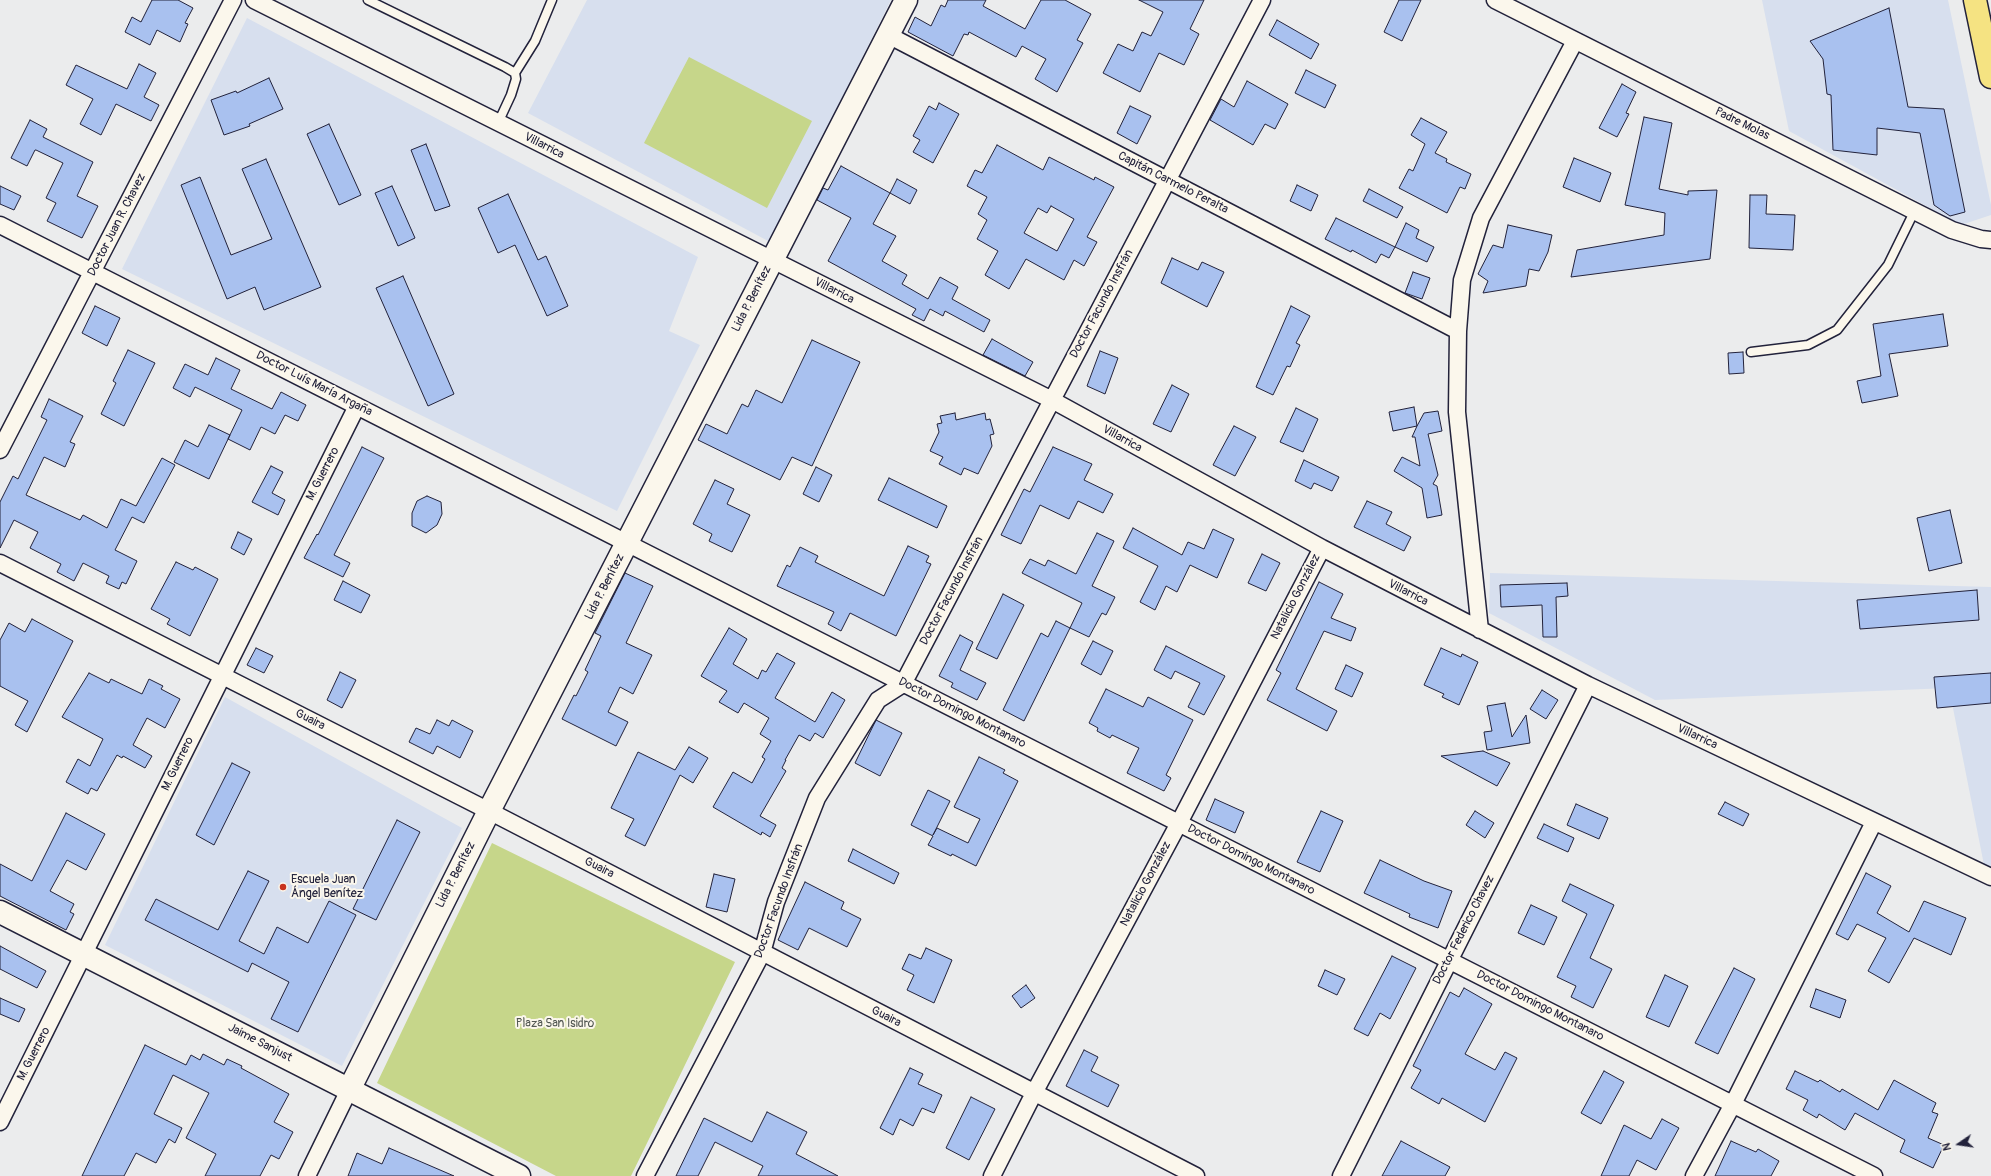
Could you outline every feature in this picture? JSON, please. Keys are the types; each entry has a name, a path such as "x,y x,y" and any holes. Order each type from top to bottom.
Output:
{"main road":[{"path":"1975,0 1991,77"}],"street":[{"name":"Doctor Juan R. Chavez","path":"0,450 233,0"},
{"name":"Villarrica","path":"254,0 1052,400 1322,548 1588,685 1991,877"},
{"name":"Lida P. Benítez","path":"307,1176 489,811 906,0"},
{"name":"Doctor Facundo Insfrán","path":"645,1176 762,953 776,902 817,798 878,700 903,684 1262,0"},
{"name":"Padre Molas","path":"1495,0 1915,210 1952,230 1981,239 1991,240"},
{"name":"Capitán Carmelo Peralta","path":"888,35 1458,331"},
{"path":"1480,630 1456,412 1458,331 1462,280 1481,218 1575,41"},
{"name":"Doctor Luís María Argaña","path":"0,225 627,544"},
{"name":"M. Guerrero","path":"0,1122 84,955 221,675 357,406"},
{"name":"Doctor Domingo Montanaro","path":"627,544 1874,1176"},
{"name":"Natalicio González","path":"992,1176 1034,1093 1179,823 1322,548"},
{"name":"Guaira","path":"0,563 489,811 1196,1176"},
{"name":"Doctor Federico Chavez","path":"1341,1176 1588,685"},
{"path":"1694,1176 1732,1104 1874,822"},
{"name":"Jaime Sanjust","path":"0,912 350,1088 519,1176"}],"lane":[{"path":"368,0 515,73"},
{"path":"498,122 511,95 516,79 515,73 535,41 552,0"},
{"path":"1751,352 1808,345 1837,330 1888,265 1915,210"}],"shaded area":[{"path":"587,0 891,0 770,242 528,113"},
{"path":"1762,0 1948,0 1991,205 1991,215 1961,225 1789,131"},
{"path":"247,18 698,257 669,331 700,345 617,511 122,269"},
{"path":"1490,573 1991,587 1991,868 1984,865 1949,688 1655,700 1489,613"},
{"name":"Escuela Juan Ángel Benítez","path":"225,697 462,828 342,1066 105,945"}],"green space":[{"path":"689,57 812,121 767,208 644,143"},
{"name":"Plaza San Isidro","path":"492,843 735,962 631,1176 556,1176 377,1083"}],"building":[{"path":"152,0 178,0 193,8 185,23 188,24 180,42 157,30 150,45 125,32 132,17 141,22"},
{"path":"948,0 986,0 983,6 1025,29 1041,0 1065,0 1091,14 1077,40 1083,43 1057,92 1035,79 1046,59 1022,46 1016,57 969,32 968,35 964,34 953,56 908,32 915,17 931,26 941,5 945,7"},
{"path":"1139,0 1204,0 1190,29 1199,34 1184,65 1159,53 1140,92 1103,73 1118,44 1133,51 1142,32 1151,36 1163,12"},
{"path":"1399,0 1421,0 1402,41 1384,32"},
{"path":"1889,8 1908,107 1944,109 1965,212 1950,216 1934,205 1920,133 1877,128 1877,155 1833,150 1831,95 1827,94 1823,59 1810,41"},
{"path":"1277,20 1319,44 1311,59 1269,35"},
{"path":"139,64 156,73 144,97 159,105 151,121 116,104 101,135 80,124 93,99 66,85 76,65 127,89"},
{"path":"1306,70 1336,85 1325,108 1295,93"},
{"path":"269,78 283,109 249,124 250,126 224,135 211,100 236,91 237,93"},
{"path":"1247,81 1288,104 1275,129 1265,124 1253,145 1210,120 1221,99 1234,107"},
{"path":"1622,84 1636,92 1626,113 1629,114 1617,137 1599,128"},
{"path":"939,103 959,114 933,163 913,152 920,140 913,136 929,106 936,110"},
{"path":"1130,106 1151,116 1137,144 1117,133"},
{"path":"1644,117 1672,123 1659,189 1688,195 1688,191 1717,190 1710,259 1571,277 1577,250 1664,235 1665,213 1625,205"},
{"path":"1421,118 1447,132 1435,153 1447,159 1446,162 1471,174 1465,189 1460,187 1447,213 1399,188 1409,169 1413,171 1425,144 1411,135"},
{"path":"30,120 47,129 43,137 93,162 77,196 98,206 82,238 47,221 56,203 46,198 63,163 36,150 27,166 11,158"},
{"path":"329,124 361,195 339,205 307,134"},
{"path":"426,144 450,206 435,211 411,150"},
{"path":"997,145 1043,170 1049,157 1094,180 1095,177 1114,187 1087,237 1097,242 1084,266 1074,260 1064,280 1026,259 1009,289 985,275 998,251 977,239 987,220 978,214 987,197 967,186 975,170 982,173","holes":["1051,206 1074,219 1057,251 1024,233 1038,208 1047,213"]},
{"path":"1574,158 1611,173 1600,202 1563,187"},
{"path":"266,159 321,287 264,310 255,287 227,299 181,185 200,177 231,255 272,239 242,169"},
{"path":"841,166 890,193 873,224 896,236 882,261 907,275 902,284 928,299 940,277 958,287 952,299 990,320 984,332 945,311 943,316 930,309 924,321 912,315 916,309 828,261 851,218 817,200 823,188 828,190"},
{"path":"897,179 917,190 910,204 890,193"},
{"path":"1297,185 1318,195 1311,211 1290,201"},
{"path":"0,186 21,196 14,210 0,204"},
{"path":"392,186 415,238 398,246 375,193"},
{"path":"1369,189 1403,207 1397,218 1363,201"},
{"path":"508,194 538,260 546,256 568,306 547,316 515,245 498,253 478,208"},
{"path":"1750,195 1767,195 1766,214 1795,215 1793,250 1749,248"},
{"path":"1336,218 1395,247 1389,258 1381,254 1376,263 1352,250 1351,252 1325,239"},
{"path":"1406,223 1419,230 1416,238 1434,247 1427,262 1395,247"},
{"path":"1508,225 1552,235 1548,252 1539,271 1529,269 1526,286 1483,293 1488,281 1478,274 1493,245 1503,248"},
{"path":"1172,258 1198,270 1202,262 1224,272 1207,307 1161,283"},
{"path":"1413,272 1430,278 1422,299 1405,293"},
{"path":"403,276 454,394 428,406 376,288"},
{"path":"95,306 120,318 107,346 82,333"},
{"path":"1291,306 1310,316 1296,343 1300,345 1290,367 1287,366 1273,395 1256,387"},
{"path":"1943,314 1948,346 1889,354 1898,396 1862,403 1857,381 1881,376 1873,324"},
{"path":"992,339 1033,362 1025,376 983,355"},
{"path":"812,340 860,362 812,466 792,457 780,480 698,440 706,424 727,434 742,404 748,407 756,390 782,403"},
{"path":"128,350 155,363 124,426 101,414 116,383 113,381"},
{"path":"1100,351 1118,358 1105,394 1087,386"},
{"path":"1743,352 1744,373 1729,374 1728,353"},
{"path":"216,358 240,370 231,389 272,409 281,392 306,405 298,421 285,415 275,434 261,427 250,450 228,439 242,410 195,387 190,397 173,388 185,364 208,375"},
{"path":"1172,385 1189,394 1171,432 1153,424"},
{"path":"49,399 83,416 70,442 75,444 65,467 44,457 26,495 80,520 83,515 107,528 121,499 136,506 162,458 175,465 144,523 132,517 115,550 137,561 126,584 122,582 119,589 106,583 109,576 83,563 74,581 57,572 61,564 30,548 38,532 14,520 0,548 0,502 13,476 18,479 47,420 41,417"},
{"path":"1414,407 1417,426 1393,431 1389,412"},
{"path":"1296,408 1318,419 1303,452 1280,442"},
{"path":"1438,411 1442,431 1428,434 1438,475 1433,484 1437,486 1442,515 1427,518 1422,488 1394,471 1402,457 1420,466 1415,437 1412,437 1424,413"},
{"path":"955,413 956,420 985,413 986,420 990,419 994,434 990,435 992,446 978,474 964,468 961,475 939,464 943,457 930,451 939,432 937,424 942,423 940,416"},
{"path":"209,425 230,435 209,479 174,462 185,440 198,447"},
{"path":"1234,426 1256,437 1235,476 1213,465"},
{"path":"362,447 384,458 334,555 350,563 343,577 304,558 317,534 318,535"},
{"path":"1053,447 1092,464 1084,480 1113,494 1103,513 1078,501 1069,519 1040,505 1021,544 1001,535 1024,489 1030,492"},
{"path":"1304,460 1339,477 1332,491 1314,483 1311,489 1295,481"},
{"path":"271,466 283,472 272,493 285,500 278,515 252,502"},
{"path":"816,467 832,475 819,502 803,494"},
{"path":"889,478 947,506 937,528 878,500"},
{"path":"715,480 734,489 727,504 750,515 732,552 709,541 712,534 693,524"},
{"path":"427,496 441,502 442,514 437,525 426,533 412,526 412,513 417,501"},
{"path":"1367,501 1392,512 1386,524 1411,537 1404,551 1354,527"},
{"path":"1950,510 1962,563 1929,571 1917,518"},
{"path":"1133,528 1182,555 1188,542 1204,549 1213,529 1234,539 1217,578 1190,565 1177,592 1166,586 1155,610 1140,602 1158,566 1123,548"},
{"path":"238,532 252,539 244,555 231,548"},
{"path":"1097,533 1114,541 1092,586 1115,597 1106,615 1102,613 1089,637 1070,628 1082,603 1022,573 1030,559 1045,566 1048,560 1076,574"},
{"path":"908,546 929,556 926,562 931,564 896,636 850,613 841,631 828,624 834,612 777,586 787,565 790,567 800,547 818,556 815,562 884,596"},
{"path":"1262,554 1280,563 1266,591 1248,583"},
{"path":"176,562 193,570 195,567 218,579 190,636 167,624 170,619 151,609"},
{"path":"625,573 653,586 626,643 652,655 633,694 620,687 608,712 628,722 616,746 562,719 588,672 585,670 601,636 595,633"},
{"path":"343,581 370,595 361,613 334,600"},
{"path":"1319,582 1343,594 1331,618 1356,628 1351,641 1324,631 1296,689 1337,711 1327,731 1267,700 1281,673 1276,670"},
{"path":"1567,583 1568,596 1556,597 1557,637 1543,637 1542,605 1501,607 1500,585"},
{"path":"1977,590 1979,620 1860,629 1857,600"},
{"path":"1003,594 1024,605 997,659 976,649"},
{"path":"32,619 73,641 27,732 15,725 28,701 0,686 0,640 9,623 25,632"},
{"path":"1056,621 1070,628 1024,721 1003,710 1041,633 1048,637"},
{"path":"729,628 747,639 733,664 758,679 762,670 766,672 777,653 795,663 775,698 815,722 832,692 845,700 823,738 815,733 810,741 799,735 785,760 782,768 786,771 760,816 776,825 770,837 762,832 761,835 713,807 733,772 752,783 765,759 762,757 771,741 760,734 769,718 744,703 738,713 719,702 727,691 701,676"},
{"path":"960,635 973,642 960,670 986,683 977,700 951,687 953,683 939,676"},
{"path":"1093,641 1113,651 1101,675 1081,664"},
{"path":"1166,646 1225,676 1204,715 1188,707 1200,683 1175,671 1171,679 1154,670"},
{"path":"256,648 273,656 264,673 247,665"},
{"path":"1441,648 1461,657 1462,654 1478,662 1459,705 1442,697 1444,694 1424,685"},
{"path":"1346,665 1363,673 1352,697 1335,689"},
{"path":"340,672 356,680 342,708 327,700"},
{"path":"89,673 109,683 111,679 142,694 149,679 163,686 161,689 180,699 165,728 147,718 133,745 152,756 145,768 123,756 122,758 117,755 97,791 91,788 88,794 66,782 78,759 90,766 103,739 62,717"},
{"path":"1991,673 1991,703 1937,708 1934,677"},
{"path":"1106,689 1143,707 1148,697 1193,720 1166,775 1171,778 1164,791 1127,773 1139,748 1112,735 1110,738 1097,731 1098,728 1089,723"},
{"path":"1542,690 1558,700 1546,719 1530,709"},
{"path":"1505,703 1512,737 1526,715 1530,743 1487,750 1484,732 1492,731 1487,706"},
{"path":"437,720 449,726 452,720 473,731 460,758 437,746 433,754 409,742 416,728 430,734"},
{"path":"876,720 902,733 880,776 855,763"},
{"path":"689,747 708,758 693,783 680,775 645,846 625,836 634,819 611,808 638,752 675,770"},
{"path":"1483,751 1510,763 1497,786 1441,756"},
{"path":"979,757 1005,770 1003,773 1018,781 976,866 952,854 951,856 928,845 933,836 911,825 928,790 950,801 933,835 937,828 968,843 980,819 954,807"},
{"path":"232,763 250,772 214,845 196,835"},
{"path":"1215,799 1244,812 1235,833 1206,820"},
{"path":"1725,802 1749,814 1743,826 1718,814"},
{"path":"1576,804 1608,818 1599,839 1567,825"},
{"path":"1321,811 1343,821 1320,872 1297,862"},
{"path":"1475,811 1494,823 1485,838 1466,825"},
{"path":"66,813 105,834 86,870 67,860 50,891 74,904 70,912 74,914 66,930 0,896 0,864 32,881"},
{"path":"397,820 420,832 376,920 353,909"},
{"path":"1544,824 1574,838 1568,852 1537,838"},
{"path":"853,849 899,873 894,884 848,861"},
{"path":"1380,860 1424,881 1452,891 1438,928 1409,917 1410,914 1364,893"},
{"path":"248,871 269,881 239,941 264,954 277,927 308,943 329,901 356,915 298,1032 271,1019 289,982 252,963 248,972 145,920 156,899 218,930"},
{"path":"1866,873 1891,886 1877,913 1909,932 1924,901 1966,918 1951,955 1914,938 1889,983 1868,971 1886,938 1857,924 1848,940 1836,934"},
{"path":"714,874 735,879 727,912 706,907"},
{"path":"805,882 844,902 841,909 861,919 847,947 809,928 798,950 778,940"},
{"path":"1570,884 1614,905 1590,958 1612,969 1593,1008 1571,997 1576,986 1557,977 1587,914 1562,901"},
{"path":"1531,905 1557,917 1544,945 1518,933"},
{"path":"0,946 46,971 37,988 0,969"},
{"path":"926,948 952,960 934,1003 907,990 914,975 902,969 909,954 921,959"},
{"path":"1392,956 1416,968 1390,1019 1380,1013 1368,1036 1354,1029"},
{"path":"1734,968 1755,979 1718,1054 1695,1043"},
{"path":"1325,970 1345,979 1337,995 1318,986"},
{"path":"1665,975 1688,986 1669,1027 1646,1017"},
{"path":"1026,985 1035,998 1021,1008 1012,996"},
{"path":"1464,988 1492,1004 1465,1054 1495,1070 1505,1052 1517,1058 1485,1122 1442,1098 1439,1104 1411,1088 1421,1070 1413,1066 1450,992 1459,997"},
{"path":"1816,989 1846,1000 1840,1018 1810,1007"},
{"path":"0,998 25,1009 19,1022 0,1014"},
{"path":"145,1045 186,1065 191,1055 200,1060 203,1054 224,1065 227,1059 242,1066 241,1068 289,1094 274,1122 293,1132 279,1159 271,1155 260,1176 205,1176 216,1154 186,1138 209,1093 173,1075 154,1114 182,1128 175,1143 169,1139 156,1163 136,1153 124,1176 82,1176"},
{"path":"1084,1050 1098,1057 1091,1071 1119,1085 1108,1107 1066,1086"},
{"path":"910,1068 923,1074 918,1084 942,1095 934,1113 922,1108 913,1126 900,1119 893,1135 880,1128"},
{"path":"1604,1071 1624,1082 1601,1124 1581,1113"},
{"path":"1795,1071 1818,1082 1820,1080 1840,1092 1842,1089 1878,1110 1894,1080 1936,1103 1932,1112 1938,1114 1928,1138 1944,1145 1933,1168 1900,1152 1905,1140 1855,1113 1845,1130 1819,1114 1817,1118 1803,1110 1808,1100 1786,1089"},
{"path":"971,1097 995,1109 969,1160 946,1148"},
{"path":"767,1112 807,1132 796,1154 838,1176 758,1176 763,1166 715,1142 698,1176 676,1176 704,1118 752,1142"},
{"path":"1662,1119 1679,1128 1656,1170 1637,1160 1629,1176 1601,1176 1624,1125 1651,1139"},
{"path":"1401,1141 1450,1167 1445,1176 1382,1176"},
{"path":"1731,1141 1756,1152 1758,1149 1779,1161 1771,1176 1715,1176"},
{"path":"389,1148 454,1176 348,1176 357,1153 382,1164"}],"place":[{"name":"Escuela Juan Ángel Benítez","path":"283,887"}]}
